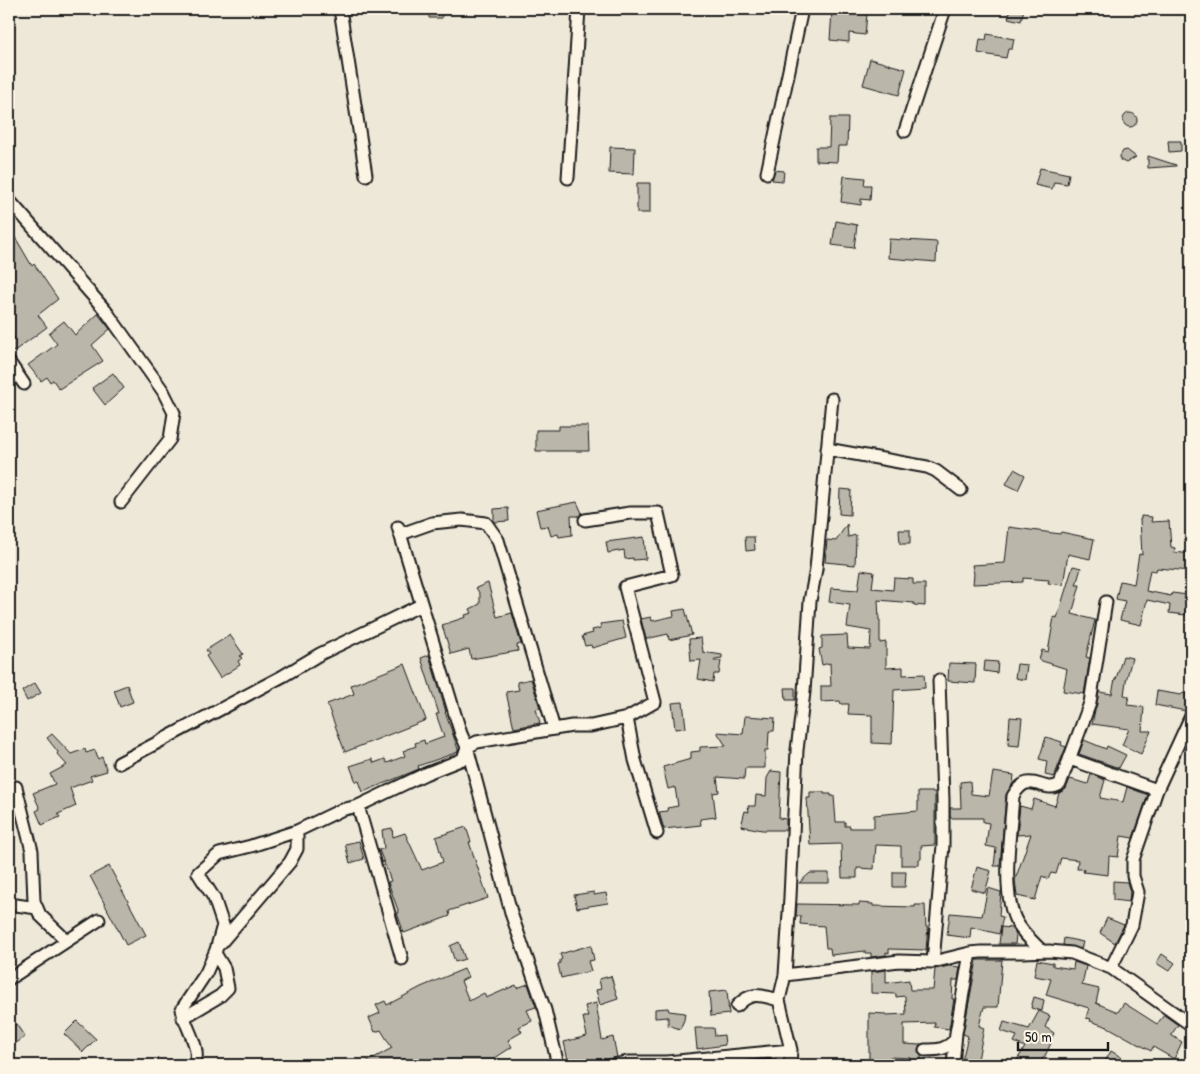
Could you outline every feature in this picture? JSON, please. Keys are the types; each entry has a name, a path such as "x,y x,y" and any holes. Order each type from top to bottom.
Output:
{"street":[{"path":"340,9 366,175"},
{"path":"568,178 579,9"},
{"path":"768,173 802,9"},
{"path":"906,131 945,9"},
{"path":"9,200 106,311 163,391 174,413 170,439 121,502"},
{"path":"9,362 24,384"},
{"path":"790,1065 790,1050 779,1000 785,975 797,750 804,692 810,601 816,569 832,399"},
{"path":"827,449 927,467 936,471 960,490"},
{"path":"195,1065 195,1044 183,1018 182,1009 206,973 223,926 214,898 198,872 219,854 297,831 341,810 358,806 463,759 467,747 477,742 572,726 591,726 627,718 654,702 625,588 672,575 658,513 630,513 585,520"},
{"path":"554,729 498,540 486,523 462,520 432,523 400,531 461,734 467,747 512,916 545,1010 558,1065"},
{"path":"1042,951 1023,932 1015,919 1010,903 1008,873 1013,796 1025,782 1057,786 1060,784 1090,703 1106,602"},
{"path":"119,763 283,676 320,654 421,605"},
{"path":"933,962 943,845 938,680"},
{"path":"1111,968 1132,926 1138,892 1133,860 1157,790 1191,716"},
{"path":"627,718 635,760 657,833"},
{"path":"1070,759 1157,790"},
{"path":"16,787 32,851 34,901 40,915 67,941"},
{"path":"358,806 402,959"},
{"path":"215,951 290,862 298,849 297,831"},
{"path":"9,904 38,908"},
{"path":"9,979 99,920"},
{"path":"183,1018 220,996 228,988 224,968 215,951"},
{"path":"785,975 890,962 933,962 970,953 1042,951 1072,953 1111,968 1191,1025"},
{"path":"953,1065 955,1040 970,953"},
{"path":"737,1006 745,997 760,995 779,1000"},
{"path":"924,1050 941,1050 955,1040"},
{"path":"613,1065 628,1062 667,1062 790,1050"}],"building":[{"path":"429,9 441,9 442,18 429,18"},
{"path":"1011,9 1024,9 1021,21 1008,18"},
{"path":"832,11 867,14 865,35 849,33 849,42 830,40"},
{"path":"987,34 1014,39 1012,49 1008,49 1006,58 978,53 980,39 986,40"},
{"path":"870,59 906,69 899,95 863,85"},
{"path":"1130,113 1135,115 1137,120 1135,125 1130,127 1125,125 1123,120 1125,115"},
{"path":"830,118 848,118 847,146 838,146 837,162 816,161 816,147 829,147"},
{"path":"1168,141 1181,141 1181,151 1169,152"},
{"path":"610,147 635,148 634,174 609,173"},
{"path":"1127,150 1136,157 1126,163 1120,160 1120,156 1123,151"},
{"path":"1148,156 1176,165 1176,166 1148,168"},
{"path":"1040,168 1069,174 1067,184 1054,182 1052,189 1035,185"},
{"path":"775,170 784,171 783,181 772,180"},
{"path":"844,176 865,178 864,185 871,185 870,200 861,199 861,205 841,202"},
{"path":"637,183 650,183 650,213 637,213"},
{"path":"836,221 857,225 854,248 832,245"},
{"path":"15,237 32,266 34,264 58,299 38,315 47,327 13,352 9,346 9,342 15,338 9,328 9,240"},
{"path":"889,239 937,242 936,262 888,258"},
{"path":"98,314 110,329 92,345 103,361 59,389 53,380 50,382 47,377 41,381 28,365 57,344 49,333 64,321 75,335"},
{"path":"113,373 124,388 105,405 92,388"},
{"path":"559,426 588,426 589,451 536,451 536,430 559,430"},
{"path":"1014,469 1025,475 1018,490 1006,484"},
{"path":"840,489 851,490 850,515 839,514"},
{"path":"577,502 582,513 579,516 571,516 572,535 559,537 558,534 551,536 548,526 540,527 536,510"},
{"path":"508,508 509,521 494,522 494,509"},
{"path":"1141,516 1152,517 1151,522 1169,521 1171,547 1175,548 1174,552 1191,554 1191,571 1157,568 1156,571 1150,570 1146,591 1171,596 1172,593 1188,595 1186,615 1169,613 1170,605 1147,600 1141,625 1120,620 1125,601 1116,599 1120,581 1134,584 1139,554 1142,555"},
{"path":"847,524 848,537 856,535 855,565 825,562 827,540 836,541"},
{"path":"1009,527 1060,534 1061,532 1094,539 1090,559 1068,554 1063,585 1048,583 1049,580 1023,578 1023,582 973,584 974,574 972,565 1005,563"},
{"path":"899,530 910,530 910,544 900,544"},
{"path":"644,537 646,559 625,559 624,550 608,553 606,542"},
{"path":"745,537 754,537 755,550 746,551"},
{"path":"1073,566 1081,568 1076,585 1080,585 1072,614 1095,620 1086,657 1090,658 1084,694 1063,691 1067,669 1039,660 1042,650 1048,652 1054,617 1057,618"},
{"path":"861,570 874,572 872,588 893,590 894,578 913,579 913,584 925,584 925,606 914,605 914,603 878,600 880,643 886,642 886,668 903,667 903,675 924,674 925,688 894,690 892,744 872,743 872,715 848,714 849,704 841,704 840,701 821,702 821,686 831,686 830,663 822,665 819,649 822,648 822,636 847,635 848,648 870,649 871,631 847,627 850,605 829,602 831,588 858,590"},
{"path":"488,583 497,617 512,613 521,644 517,645 518,651 471,659 469,649 451,654 442,625 472,613 470,609 480,604 480,594 476,588"},
{"path":"685,609 692,635 669,640 668,634 646,639 641,619 651,617 652,621 674,616 673,611"},
{"path":"622,621 626,638 592,648 591,645 585,646 582,636 593,633 592,630 601,628 600,624"},
{"path":"230,635 243,654 240,656 242,658 238,661 240,665 220,678 206,656 209,654 206,650"},
{"path":"701,638 703,652 722,655 722,658 715,659 714,661 721,661 719,674 714,674 713,682 698,679 701,660 691,661 689,639"},
{"path":"429,655 458,752 418,766 419,769 363,792 359,781 356,782 350,766 372,759 374,763 385,759 387,763 405,756 403,751 416,746 415,743 424,740 425,744 444,737 436,714 439,714 421,658"},
{"path":"1123,656 1132,658 1124,695 1129,696 1127,705 1144,707 1142,731 1151,731 1141,754 1122,745 1129,729 1092,724 1099,692 1112,694"},
{"path":"985,661 998,662 997,673 984,671"},
{"path":"949,663 976,664 975,683 948,681"},
{"path":"405,664 426,720 345,752 327,704 354,694 351,685"},
{"path":"1017,664 1027,665 1025,680 1015,678"},
{"path":"531,679 540,708 536,709 540,723 514,728 506,692 519,690 517,682"},
{"path":"35,683 41,693 27,701 22,691"},
{"path":"127,685 133,702 120,707 114,690"},
{"path":"785,688 795,688 795,700 786,700"},
{"path":"1157,691 1181,695 1183,693 1191,697 1191,709 1186,711 1155,705"},
{"path":"683,702 686,728 675,729 672,703"},
{"path":"745,716 775,718 774,731 769,731 768,750 765,750 765,768 745,768 744,779 717,777 719,792 713,793 716,817 700,819 701,825 664,829 659,812 668,811 667,808 678,806 675,787 668,789 663,767 691,759 691,752 700,751 700,747 726,746 717,732 743,734"},
{"path":"1010,717 1022,718 1019,746 1008,745"},
{"path":"52,734 71,754 85,749 86,753 95,750 98,759 102,757 107,771 90,776 92,780 70,788 76,806 58,814 60,817 42,825 36,811 40,809 33,793 55,784 50,774 67,765 47,738"},
{"path":"1046,737 1062,742 1061,745 1066,747 1054,777 1045,775 1047,761 1039,759"},
{"path":"1084,740 1106,749 1107,746 1126,755 1119,768 1079,754"},
{"path":"771,771 781,772 779,818 786,819 786,830 762,830 741,826 745,811 749,812 748,806 755,806 756,795 766,796 767,778"},
{"path":"993,772 1014,775 1013,783 1006,795 1000,866 994,866 996,848 986,846 989,823 983,822 983,818 950,818 950,808 961,808 960,782 970,781 971,794 989,796"},
{"path":"1091,774 1105,780 1100,798 1123,802 1127,787 1148,795 1133,838 1121,836 1118,857 1109,856 1108,875 1083,872 1084,869 1077,869 1078,860 1061,858 1056,874 1051,873 1048,879 1042,876 1035,900 1017,896 1015,880 1031,834 1017,835 1020,806 1031,809 1034,799 1055,806 1059,793 1066,789 1070,779 1088,784"},
{"path":"810,792 824,792 824,794 834,796 836,822 845,822 845,826 850,826 850,828 874,828 874,815 918,811 918,792 935,792 935,845 921,846 919,865 901,865 901,846 876,845 874,869 857,868 857,878 842,878 841,844 810,845 807,798 810,798"},
{"path":"466,827 471,842 469,842 488,898 449,911 450,916 404,933 388,882 391,881 379,850 384,848 382,830 392,828 393,837 405,833 422,870 443,862 436,837"},
{"path":"359,841 364,859 350,863 345,844"},
{"path":"109,866 146,935 126,945 90,876"},
{"path":"977,867 991,871 985,893 971,889"},
{"path":"893,872 906,872 905,887 893,887"},
{"path":"810,873 829,873 829,883 799,883"},
{"path":"1113,881 1127,882 1130,892 1129,902 1113,900"},
{"path":"988,888 1001,892 999,916 1003,917 999,934 971,927 970,938 947,935 950,913 982,916"},
{"path":"594,892 594,895 606,893 608,903 577,908 574,895"},
{"path":"859,903 873,904 873,906 915,907 915,905 925,905 926,927 928,927 926,950 889,949 889,953 886,952 886,955 871,957 871,953 865,953 865,951 831,955 830,948 826,948 824,926 800,924 801,916 796,916 797,904 859,905"},
{"path":"1107,918 1124,925 1115,943 1100,933"},
{"path":"1001,927 1011,928 1016,935 1015,944 999,944"},
{"path":"1064,938 1083,942 1081,949 1063,945"},
{"path":"459,942 465,959 455,962 450,946"},
{"path":"591,945 594,960 588,961 591,971 561,978 558,964 562,959 560,954"},
{"path":"1162,954 1175,963 1169,971 1156,963"},
{"path":"977,960 1002,960 998,1007 984,1007 979,1026 984,1028 977,1065 961,1065 968,1036 963,1034"},
{"path":"1037,960 1053,963 1053,966 1073,969 1074,962 1086,966 1082,985 1099,989 1096,1003 1118,1012 1124,1003 1157,1024 1164,1015 1178,1025 1171,1035 1182,1042 1174,1059 1153,1047 1151,1051 1108,1027 1090,1021 1091,1019 1086,1018 1089,1008 1046,995 1051,979 1034,976"},
{"path":"949,966 960,967 958,980 953,980 952,999 954,999 949,1029 934,1027 935,1023 904,1024 904,1044 920,1045 918,1051 921,1056 921,1064 911,1064 911,1058 890,1057 890,1063 869,1062 869,1013 886,1015 906,1014 905,996 896,997 896,994 871,993 871,972 886,970 886,983 909,980 910,990 933,990 935,969"},
{"path":"464,969 468,977 461,981 469,1001 484,993 486,998 516,985 517,988 528,984 536,1007 527,1010 532,1021 519,1027 522,1032 508,1040 512,1047 495,1058 500,1065 361,1065 392,1048 381,1030 375,1032 369,1018 380,1013 376,1005 385,1001 387,1005 421,987"},
{"path":"611,976 618,999 600,1005 596,990 601,989 599,979"},
{"path":"727,990 729,1014 711,1016 709,992"},
{"path":"1034,997 1044,1000 1042,1011 1031,1008"},
{"path":"596,1003 602,1040 613,1037 617,1057 585,1065 569,1065 564,1042 587,1036 583,1017 588,1017 585,1006"},
{"path":"668,1008 669,1011 685,1013 680,1029 668,1025 668,1017 655,1018 655,1009"},
{"path":"1039,1011 1050,1016 1045,1027 1054,1033 1051,1043 1044,1058 1038,1065 1014,1065 1025,1047 1014,1042 1017,1036 1001,1031 1004,1022 1029,1029"},
{"path":"77,1021 96,1039 83,1052 64,1034"},
{"path":"16,1024 25,1037 9,1048 9,1030"},
{"path":"695,1028 714,1028 715,1036 724,1035 725,1045 697,1049"},
{"path":"1111,1051 1134,1065 1103,1065"},
{"path":"776,1059 776,1065 748,1065 748,1062"}]}
